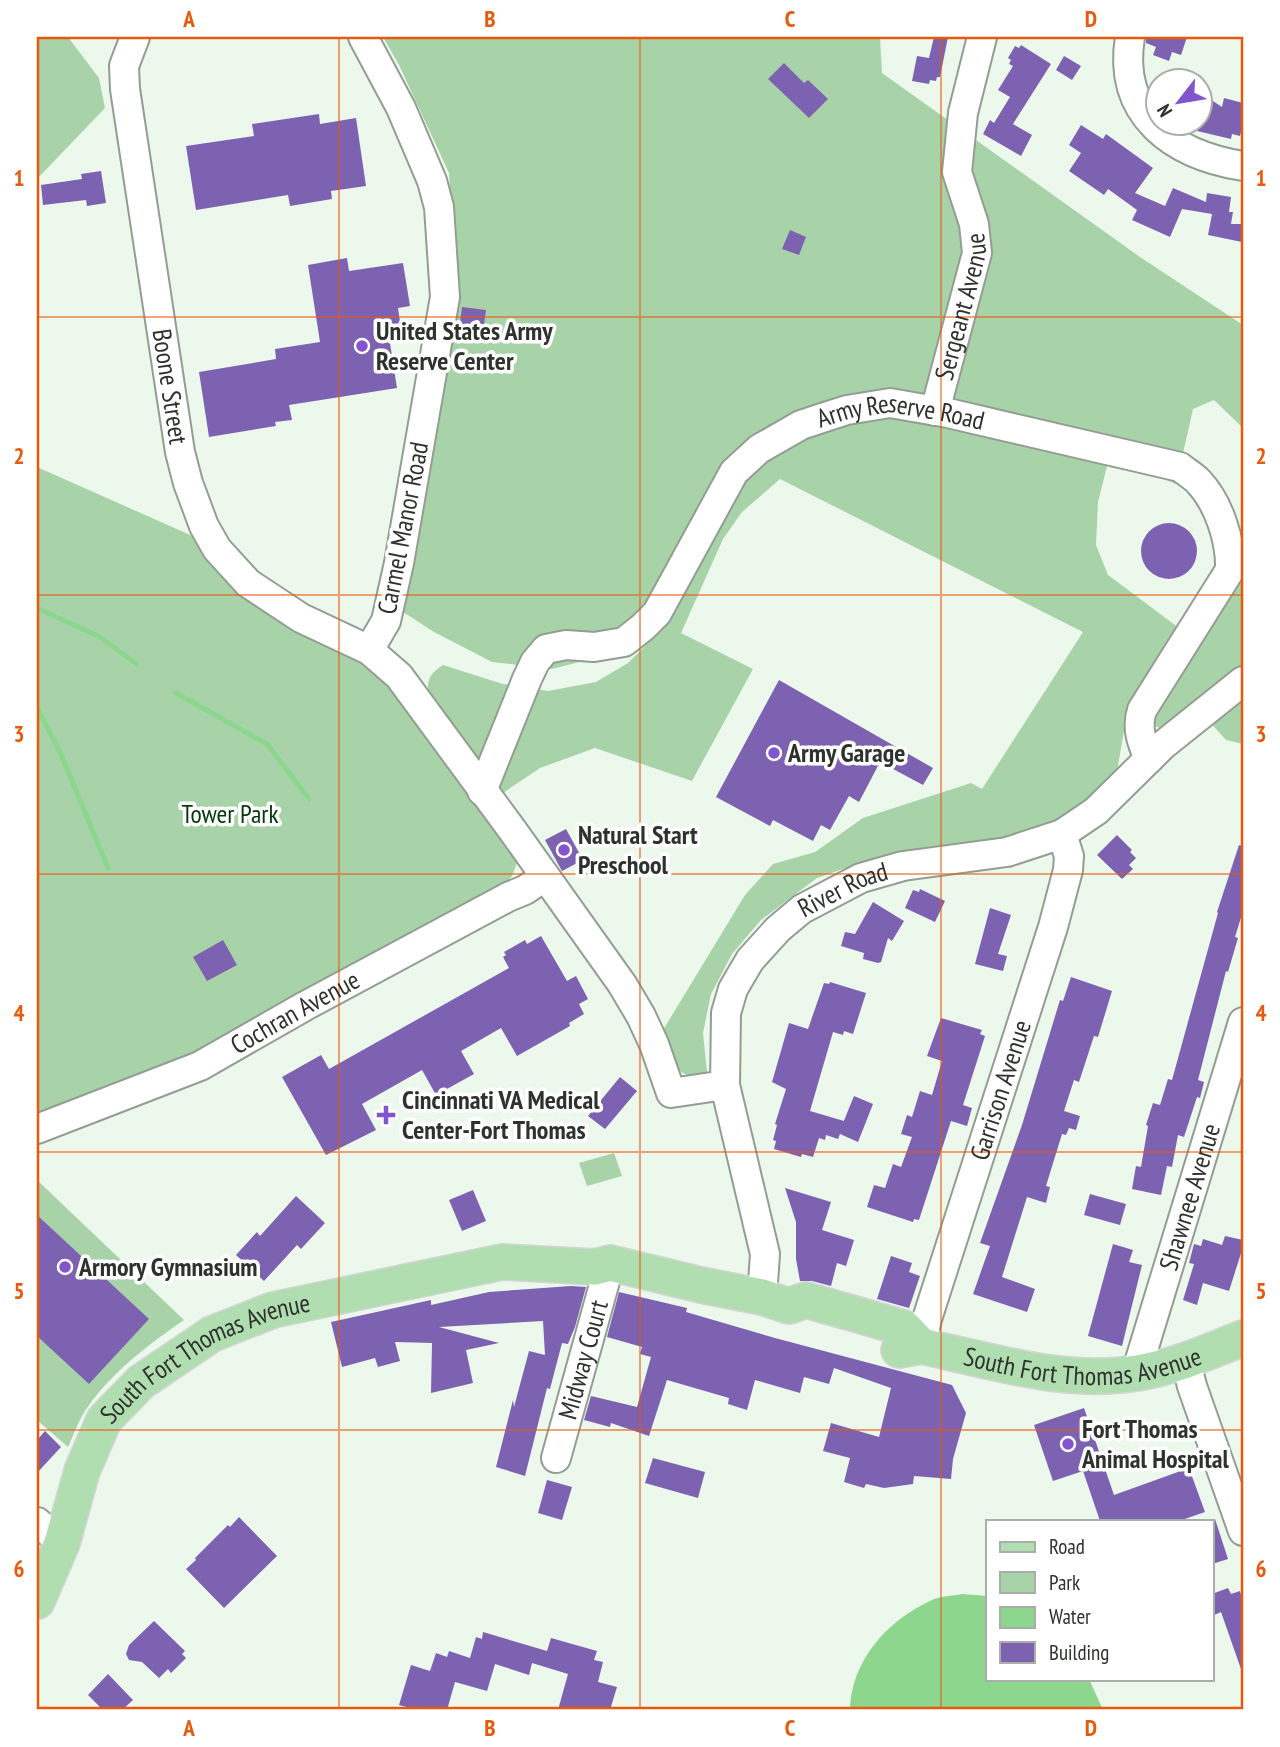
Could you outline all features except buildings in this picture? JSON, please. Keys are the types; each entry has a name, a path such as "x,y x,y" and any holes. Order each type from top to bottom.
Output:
{"main road":[{"name":"South Fort Thomas Avenue","path":"37,1601 49,1532 82,1471 104,1420 141,1382 212,1334 274,1310 502,1262 595,1267 610,1263 776,1301 806,1300 904,1328 921,1346 1055,1375 1136,1373 1186,1362 1243,1338"}],"street":[{"name":"Boone Street","path":"135,37 124,66 125,89 178,441 196,507 217,549 248,583 301,618 369,650"},
{"name":"Carmel Manor Road","path":"363,37 401,108 432,181 439,207 445,297 397,575 386,621 369,650 399,676 622,984 654,1044 671,1093 725,1085"},
{"name":"Sergeant Avenue","path":"935,411 977,253 974,224 957,172 963,113 982,37"},
{"path":"1130,37 1127,67 1130,84 1137,103 1153,125 1178,144 1209,159 1243,166"},
{"name":"Army Reserve Road","path":"482,791 535,662 546,649 566,645 594,647 624,642 657,613 734,472 759,449 801,425 847,410 890,403 1180,467 1197,479 1213,502 1231,554 1230,570 1142,710 1138,721 1141,741 1149,759"},
{"name":"River Road","path":"776,1301 725,1085 726,1013 733,989 750,960 778,929 802,909 861,878 904,866 1007,852 1062,834 1096,811 1149,759 1243,681"},
{"name":"Garrison Avenue","path":"921,1346 927,1319 1053,927 1068,870 1069,856 1062,834"},
{"name":"Cochran Avenue","path":"37,1129 200,1066 305,1006 525,890 544,877"},
{"name":"Shawnee Avenue","path":"1136,1373 1243,1022"},
{"name":"Midway Court","path":"556,1458 610,1263"},
{"path":"1186,1362 1243,1531"}],"green space":[{"path":"37,37 68,37 99,78 105,108 37,179"},
{"path":"383,37 880,37 882,73 1140,257 1243,325 1243,428 1214,400 1193,409 1176,484 1108,462 1098,502 1096,545 1108,575 1179,628 1141,686 1124,731 1116,777 1081,806 1037,832 869,860 817,878 761,920 732,954 711,994 703,1033 707,1072 699,1079 682,1072 672,1064 660,1035 745,895 773,864 815,852 863,818 971,783 982,789 1083,632 780,479 742,512 723,539 681,633 753,669 692,781 595,748 540,768 500,795 436,709 428,686 432,674 443,665 503,684 548,691 596,682 628,663 660,631 700,547 772,426 731,455 705,493 656,596 595,658 552,669 492,662 434,632 403,612 455,275 449,173 399,65"},
{"name":"Tower Park","path":"37,467 197,538 306,635 367,667 396,695 457,775 517,863 512,876 505,884 185,1059 37,1118"},
{"path":"1243,562 1243,666 1160,728 1147,723"},
{"path":"1243,693 1243,744 1226,740 1208,720"},
{"path":"614,1153 622,1176 587,1186 579,1163"},
{"path":"37,1180 184,1320 145,1349 108,1382 84,1412 68,1447 37,1420"}],"water":[{"path":"962,1594 986,1596 986,1680 1089,1680 1103,1710 850,1710 857,1675 874,1645 886,1631 914,1609 941,1597"}],"waterway":[{"path":"37,608 98,636 137,664"},
{"path":"176,693 267,744 309,799"},
{"path":"37,708 60,752 108,868"}],"place":[{"name":"United States Army Reserve Center","path":"362,346"},
{"name":"Army Garage","path":"774,753"},
{"name":"Natural Start Preschool","path":"564,850"},
{"name":"Cincinnati VA Medical Center-Fort Thomas","path":"386,1115"},
{"name":"Armory Gymnasium","path":"65,1267"},
{"name":"Fort Thomas Animal Hospital","path":"1068,1444"}]}
